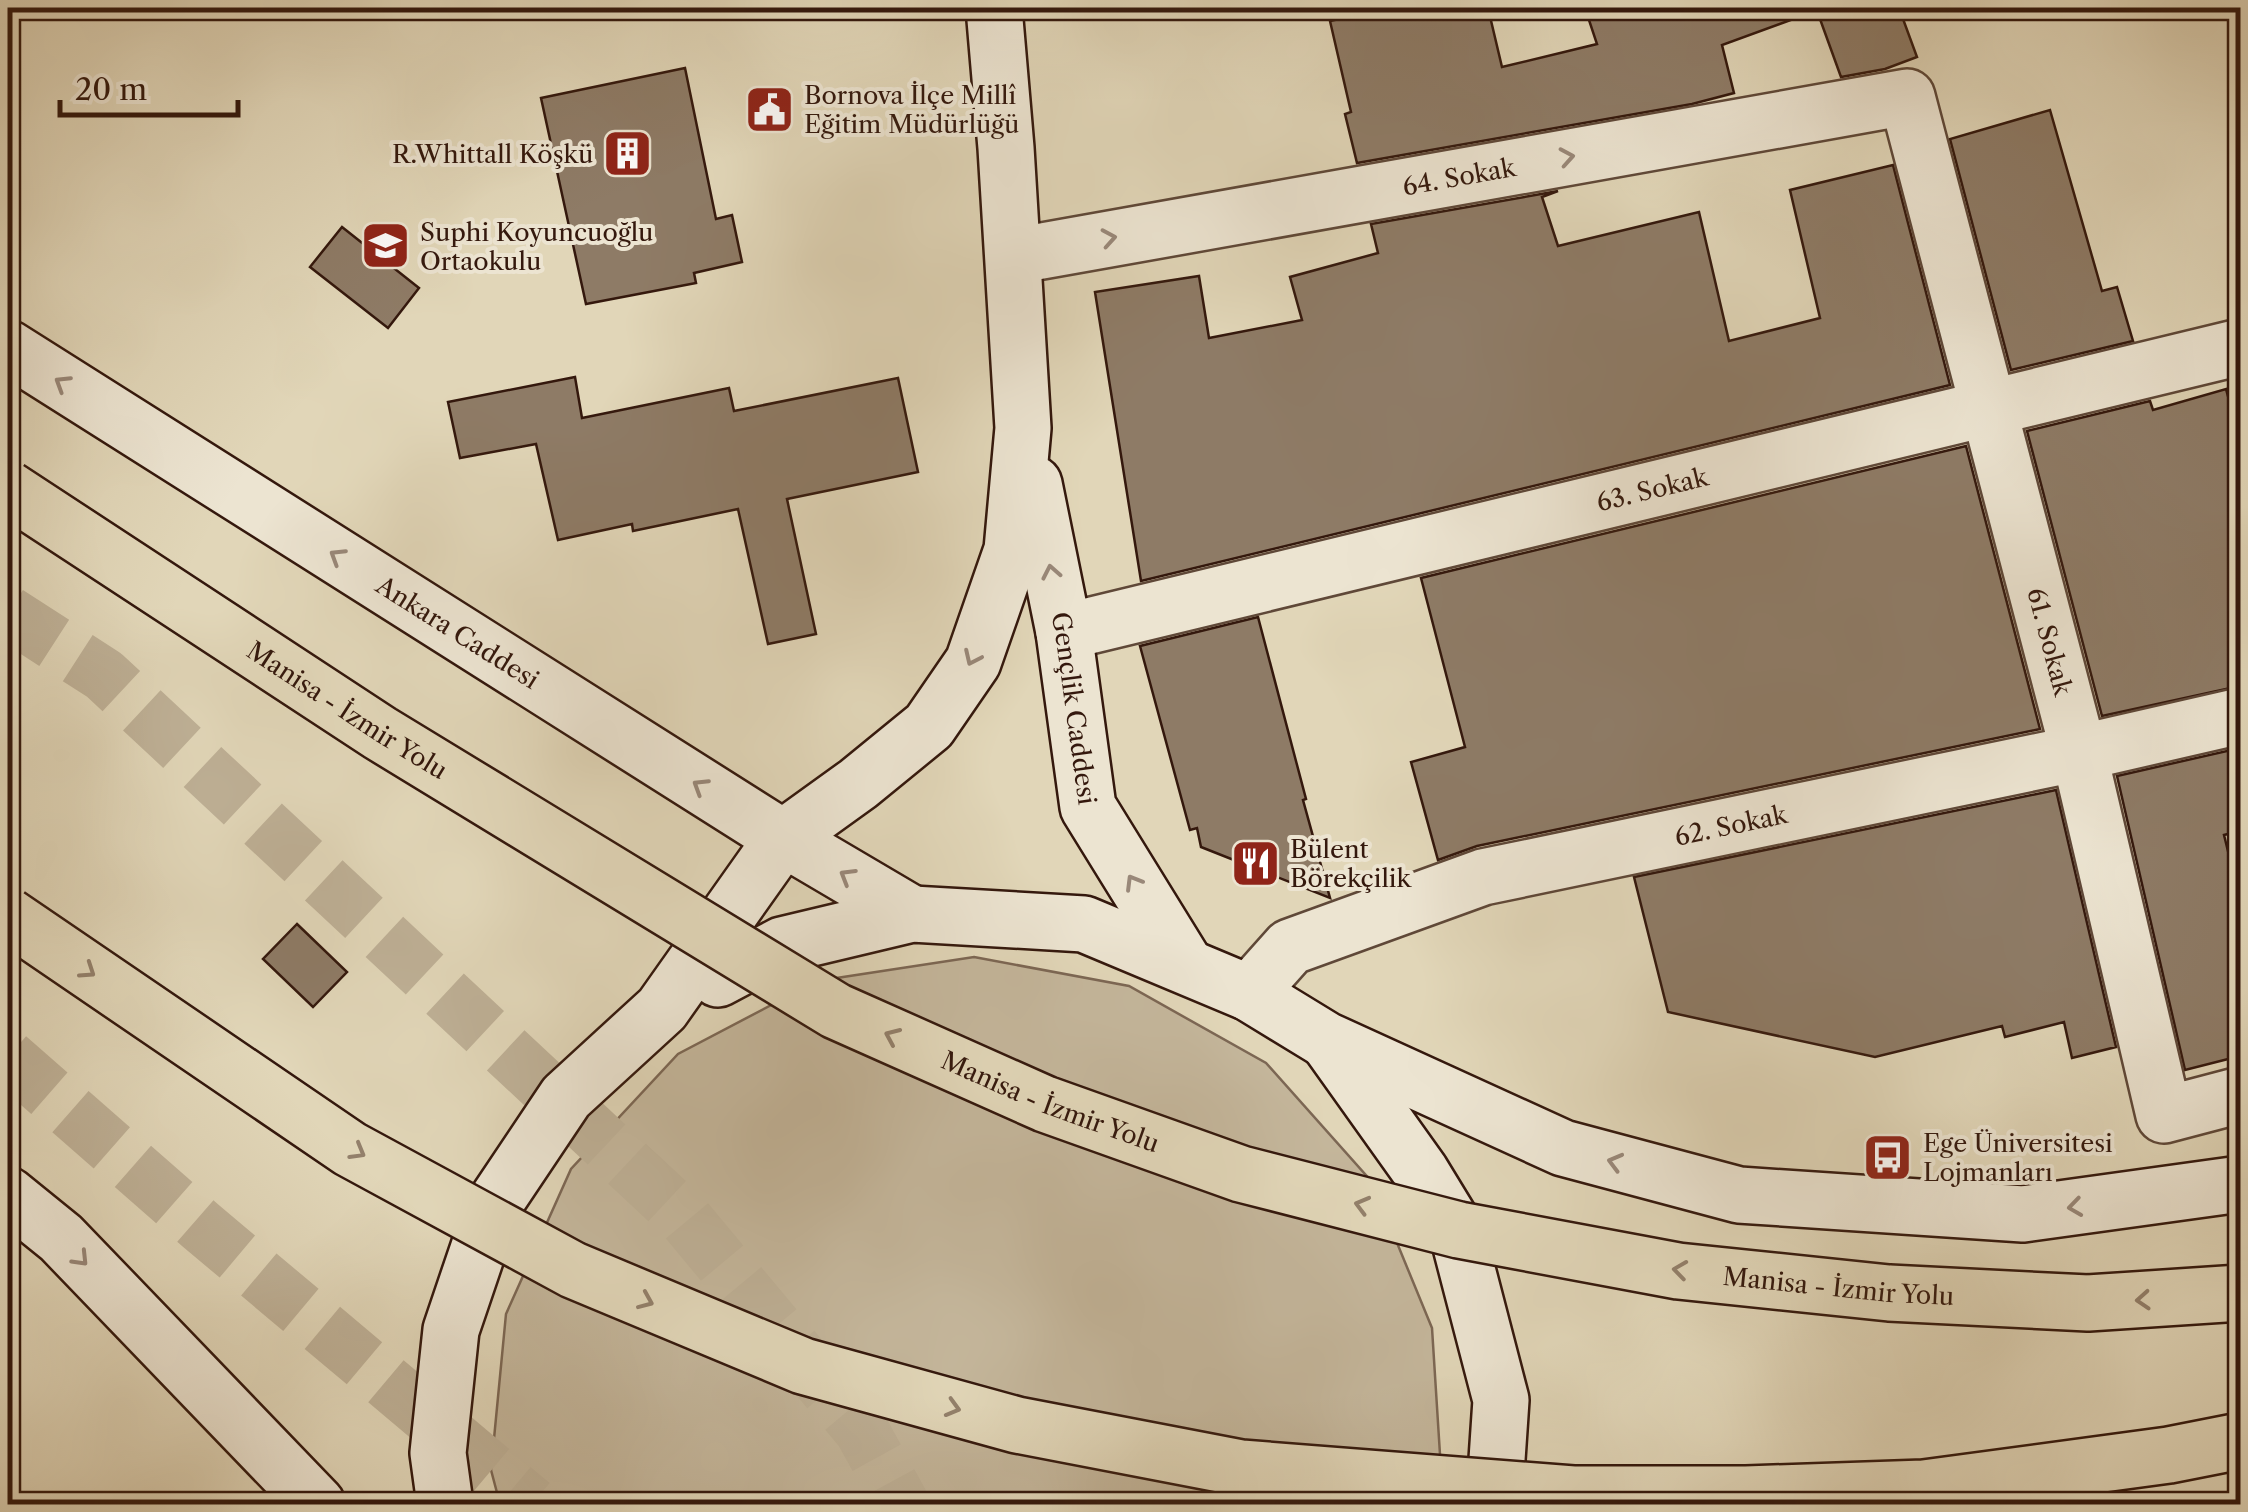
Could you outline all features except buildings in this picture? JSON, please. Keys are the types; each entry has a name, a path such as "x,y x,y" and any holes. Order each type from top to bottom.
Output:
{"highway":[{"name":"Manisa - İzmir Yolu","path":"8,489 380,733 836,1011 1045,1104 1260,1178 1459,1230 1678,1271 1888,1293 2088,1304 2240,1293"},
{"path":"8,916 350,1149 573,1270 803,1366 1017,1426 1240,1468 1572,1494 1924,1488 2240,1442"}],"main road":[{"name":"Gençlik Caddesi","path":"662,1009 783,838 929,726 973,662 1012,550 1023,428 994,8"},
{"name":"64. Sokak","path":"1014,256 1906,97"},
{"name":"61. Sokak","path":"1906,97 2079,753 2164,1114 2240,1095"},
{"name":"63. Sokak","path":"1064,632 2240,347"},
{"name":"Ankara Caddesi","path":"8,348 783,838 912,914"},
{"name":"Gençlik Caddesi","path":"1023,428 1064,632 1088,807 1184,964"},
{"name":"62. Sokak","path":"1249,993 1290,947 1483,877 2240,716"},
{"path":"439,1487 450,1330 493,1206 566,1097 662,1009 782,945 912,914 1084,924 1249,993 1326,1040 1563,1148 1739,1195 2024,1214 2240,1184"},
{"path":"1326,1040 1457,1231 1500,1400 1494,1504"},
{"path":"8,1196 60,1238 317,1504"}],"shaded area":[{"path":"974,957 1129,986 1266,1063 1372,1182 1432,1328 1442,1486 1437,1504 500,1504 491,1470 506,1314 571,1169 678,1054 817,981"}],"tunnel":[{"path":"8,613 104,675 682,1215 862,1431 902,1504"},
{"path":"8,1057 201,1226 532,1504"}],"place":[{"name":"Bornova İlçe Millî Eğitim Müdürlüğü","path":"769,109"},
{"name":"R.Whittall Köşkü","path":"628,154"},
{"name":"Suphi Koyuncuoğlu Ortaokulu","path":"385,246"},
{"name":"Bülent Börekçilik","path":"1255,863"},
{"name":"Ege Üniversitesi Lojmanları","path":"1888,1157"}]}
